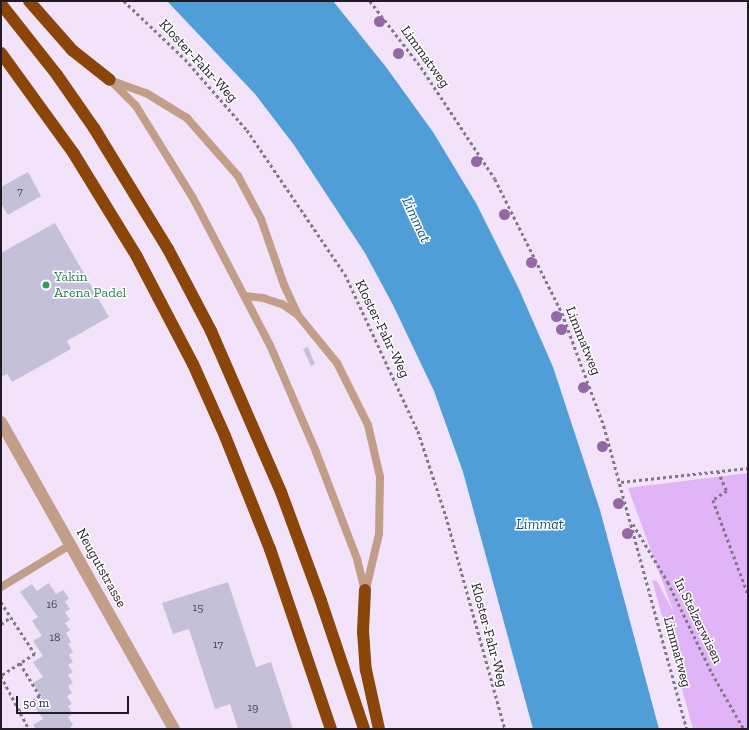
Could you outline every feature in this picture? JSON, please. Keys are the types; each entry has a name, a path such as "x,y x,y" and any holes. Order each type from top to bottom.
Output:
{"highway":[{"path":"30,1 72,50 110,80"},
{"path":"1,4 57,76 94,128 168,249 211,331 281,492 321,601 364,729"},
{"path":"1,53 74,154 137,257 193,364 225,436 270,549 331,729"},
{"path":"365,590 363,630 366,670 379,729"}],"street":[{"name":"Neugutstrasse","path":"1,422 174,729"}],"lane":[{"path":"110,80 136,106 193,198 270,344 316,452 357,559 365,590"},
{"path":"110,80 146,94 186,118 238,176 261,219 284,285 298,314 337,363 368,425 380,477 379,534 365,590"},
{"path":"245,296 263,298 282,304 298,314"},
{"path":"1,587 70,544"}],"path":[{"name":"Kloster-Fahr-Weg","path":"124,1 185,59 247,130 345,274 418,431 446,516 505,729"},
{"name":"Limmatweg","path":"370,1 460,124 495,179 532,249 586,373 621,482 688,729"},
{"path":"621,482 748,468"},
{"path":"718,471 727,491 713,500 748,594"},
{"name":"In Stelzerwisen","path":"632,523 668,582 712,673 744,729"},
{"path":"1,602 34,654 1,676 29,729"},
{"path":"1,624 11,617"},
{"path":"20,663 40,696 20,711"}],"shaded area":[{"path":"748,473 748,729 693,729 652,580 657,581 674,613 628,488"}],"water":[{"name":"Limmat","path":"167,1 333,1 386,67 433,132 476,203 518,287 553,367 600,510 659,729 533,729 463,472 434,391 393,305 365,253 294,145 255,94"}],"building":[{"path":"28,172 41,196 8,215 1,204 1,187"},
{"name":"Yakin Arena Padel","path":"55,223 109,317 67,341 71,349 12,382 7,374 1,377 1,253"},
{"path":"308,347 315,364 311,366 303,349"},
{"path":"228,582 256,667 271,662 293,729 238,729 230,704 215,709 189,629 173,634 162,603"},
{"path":"49,583 56,594 63,590 69,598 65,602 70,609 65,612 70,620 65,623 70,630 66,633 71,642 68,644 73,652 69,655 73,662 68,665 73,672 68,675 73,683 68,686 72,693 67,696 72,704 68,706 73,714 68,717 73,725 69,729 36,729 33,725 43,719 33,704 42,698 33,683 43,677 33,662 43,656 33,641 42,636 32,621 38,617 20,592 32,584 37,591"}],"place":[{"name":"Yakin Arena Padel","path":"46,285"}]}
